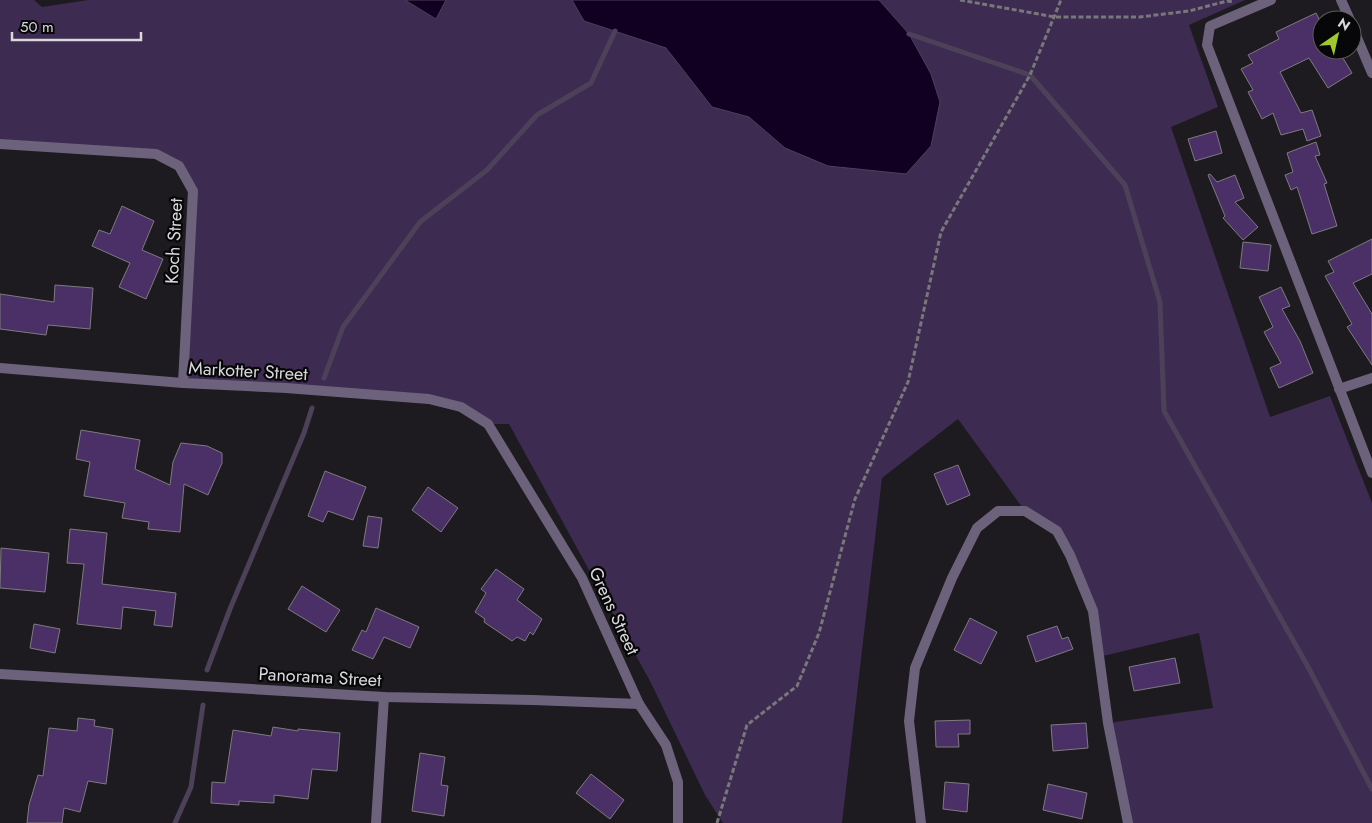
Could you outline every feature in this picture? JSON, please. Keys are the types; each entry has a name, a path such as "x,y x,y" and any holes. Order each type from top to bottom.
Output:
{"street":[{"path":"1272,0 1210,26 1207,45 1372,474"},
{"path":"1362,50 1372,73"},
{"name":"Koch Street","path":"0,144 156,154 179,166 193,190 183,383"},
{"name":"Markotter Street","path":"0,368 183,383 286,388 429,399 461,407 488,424"},
{"path":"1339,389 1372,378"},
{"name":"Grens Street","path":"488,424 582,578 639,704 666,745 678,782 678,823"},
{"path":"921,823 909,721 915,668 952,578 977,528 998,511 1026,511 1057,531 1070,555 1092,611 1108,723 1128,823"},
{"name":"Panorama Street","path":"0,674 384,697 639,704"},
{"path":"376,823 384,697"}],"path":[{"path":"960,0 1055,16 1140,16 1189,11 1227,1 1234,2"},
{"path":"718,823 746,725 797,686 819,633 855,500 908,382 941,232 1030,75 1061,0"}],"shaded area":[{"path":"0,0 34,0 42,7 88,0 405,0 436,19 446,0 572,0 584,21 666,48 712,107 749,117 786,148 931,74 909,34 879,0 1245,0 1189,25 1218,107 1171,127 1270,417 1330,396 1372,503 1372,823 1128,823 1108,723 1213,708 1199,633 1099,657 1093,611 1057,531 1025,511 958,419 882,478 842,823 723,823 705,795 651,683 509,424 488,424 429,399 183,383 193,190 179,166 156,154 0,144"},
{"path":"405,0 446,0 436,19"},
{"path":"572,0 879,0 909,34 931,74 940,102 931,146 906,174 828,166 785,148 749,117 712,107 666,48 584,21"}],"building":[{"path":"1312,15 1312,60 1344,60 1352,73 1328,88 1309,58 1280,72 1301,113 1312,110 1321,136 1307,141 1303,129 1281,135 1273,113 1262,119 1248,92 1253,90 1241,69 1253,63 1248,55 1279,39 1276,32"},
{"path":"1216,131 1222,153 1195,161 1188,139"},
{"path":"1316,142 1320,155 1315,156 1327,183 1324,184 1337,226 1312,234 1297,187 1291,190 1285,175 1293,172 1287,153"},
{"path":"1210,174 1217,182 1235,175 1244,198 1235,202 1258,227 1243,240 1223,218 1225,216 1208,175"},
{"path":"122,206 154,221 142,250 163,259 146,299 119,287 130,263 92,246 99,230 110,234"},
{"path":"1372,239 1372,274 1353,283 1372,314 1372,365 1347,327 1352,324 1325,276 1334,272 1328,261"},
{"path":"1243,242 1271,245 1268,271 1240,268"},
{"path":"55,285 93,288 90,329 48,325 46,335 0,329 0,294 54,302"},
{"path":"1281,287 1290,306 1282,309 1300,341 1313,373 1279,388 1270,368 1281,363 1264,332 1273,327 1259,297"},
{"path":"81,430 140,440 135,469 170,485 173,462 181,443 207,446 222,453 222,463 208,495 184,484 180,532 148,529 149,522 122,518 125,503 84,496 90,462 76,459"},
{"path":"958,465 970,495 947,505 934,474"},
{"path":"325,471 366,487 353,520 328,511 323,522 308,516"},
{"path":"428,487 458,508 441,532 412,510"},
{"path":"368,516 382,518 378,548 363,546"},
{"path":"70,529 107,533 102,584 176,593 172,627 154,625 156,611 123,607 121,629 77,624 84,564 67,563"},
{"path":"1,548 49,553 45,592 0,588"},
{"path":"496,569 524,589 517,600 542,619 533,635 530,632 525,641 517,637 512,641 484,622 485,619 475,612 486,593 481,589"},
{"path":"302,586 340,610 326,632 288,609"},
{"path":"376,608 419,627 410,648 384,637 373,659 352,650 362,630 366,632"},
{"path":"970,618 997,632 981,664 954,650"},
{"path":"34,624 60,629 55,653 30,648"},
{"path":"1057,626 1062,639 1068,637 1073,649 1036,662 1027,636"},
{"path":"1175,658 1180,683 1134,691 1129,667"},
{"path":"78,718 95,720 94,726 113,729 106,784 88,781 80,812 64,808 62,823 27,823 29,805 38,775 43,776 49,728 77,731"},
{"path":"970,720 970,734 958,734 959,747 936,747 935,721"},
{"path":"1086,723 1088,748 1053,751 1051,725"},
{"path":"273,727 298,731 298,729 340,733 337,771 312,769 308,799 274,795 274,803 239,801 239,805 211,803 212,782 225,783 233,730 271,736"},
{"path":"420,753 445,757 441,785 448,786 444,816 412,811"},
{"path":"591,774 624,800 610,819 576,793"},
{"path":"945,782 969,784 967,812 943,809"},
{"path":"1048,784 1087,793 1082,819 1043,810"}],"waterway":[{"path":"324,378 343,327 420,222 487,170 537,115 591,83 615,31"},
{"path":"909,34 1030,75 1125,185 1160,302 1164,411 1307,665 1372,789"},
{"path":"207,670 230,609 304,433 312,408"},
{"path":"175,823 191,787 203,705"}]}
